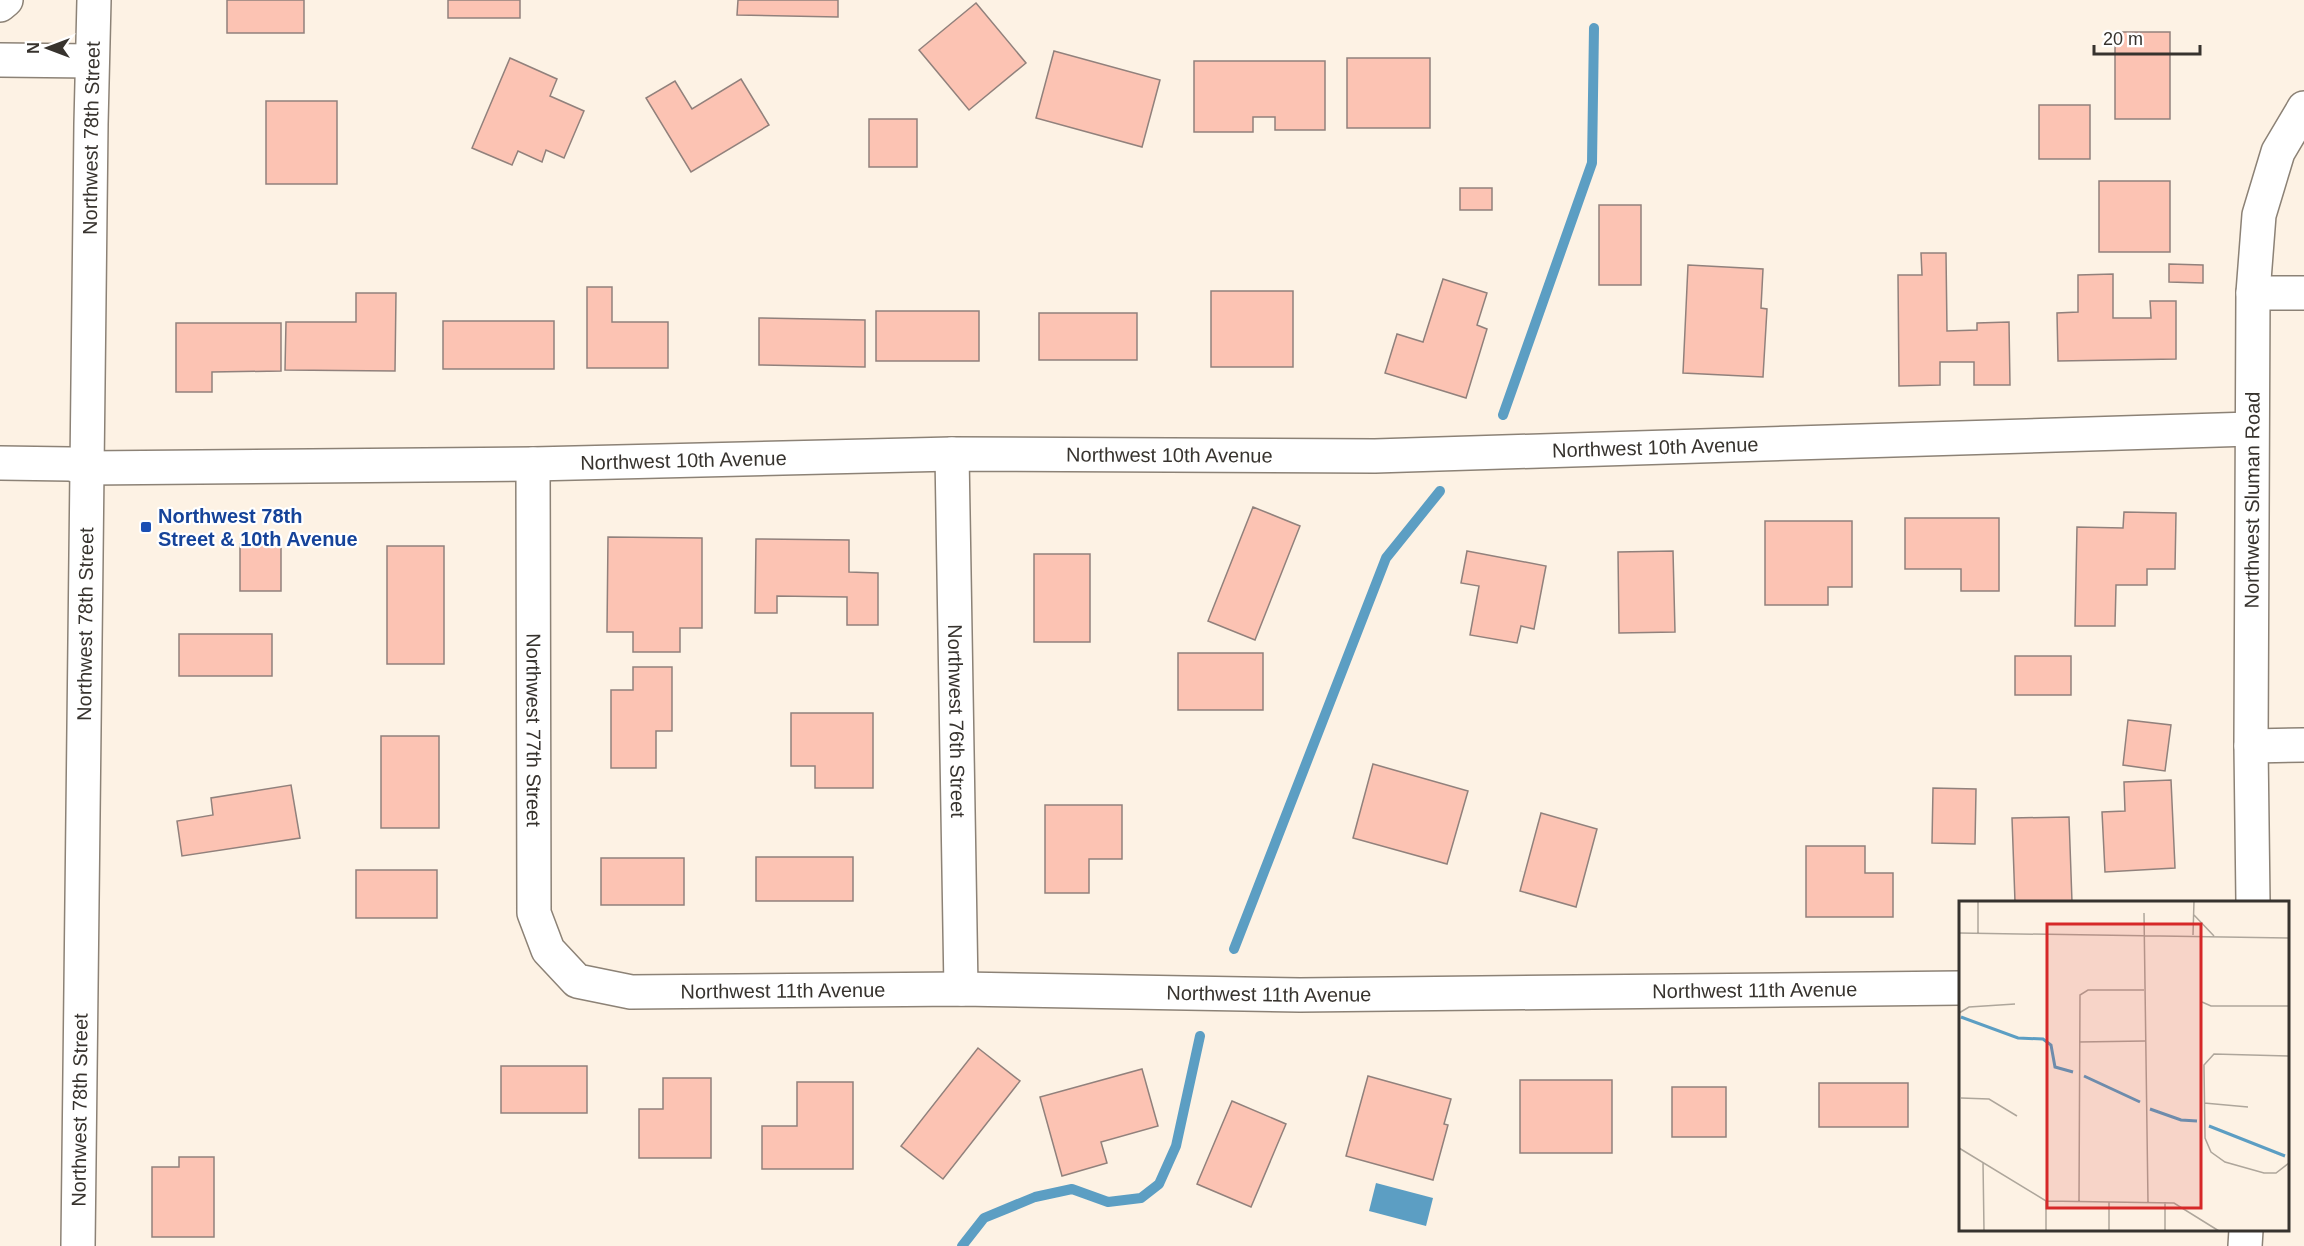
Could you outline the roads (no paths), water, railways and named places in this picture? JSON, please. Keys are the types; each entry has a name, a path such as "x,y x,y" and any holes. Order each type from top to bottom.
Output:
{"street":[{"path":"0,5 6,0"},
{"name":"Northwest 78th Street","path":"78,1246 94,0"},
{"path":"0,60 92,61"},
{"name":"Northwest Sluman Road","path":"2253,901 2251,429 2253,293 2259,215 2278,152 2304,108"},
{"path":"2253,293 2304,293"},
{"name":"Northwest 10th Avenue","path":"0,463 70,464 87,468 533,464 952,454 1375,456 2251,429"},
{"name":"Northwest 76th Street","path":"952,454 961,989"},
{"name":"Northwest 77th Street","path":"533,464 534,913 548,950 577,981"},
{"path":"2251,746 2304,745"},
{"name":"Northwest 11th Avenue","path":"577,981 631,992 961,989 1311,995 1959,987"},
{"path":"2245,1246 2246,1231"}],"water":[{"path":"1376,1183 1433,1198 1426,1226 1369,1211"}],"waterway":[{"path":"1503,415 1592,163 1594,28"},
{"path":"1234,949 1386,558 1440,491"},
{"path":"962,1246 984,1218 1035,1197 1072,1189 1108,1202 1141,1198 1159,1184 1176,1146 1200,1036"}],"place":[{"name":"Northwest 78th Street & 10th Avenue","path":"146,527"}]}
